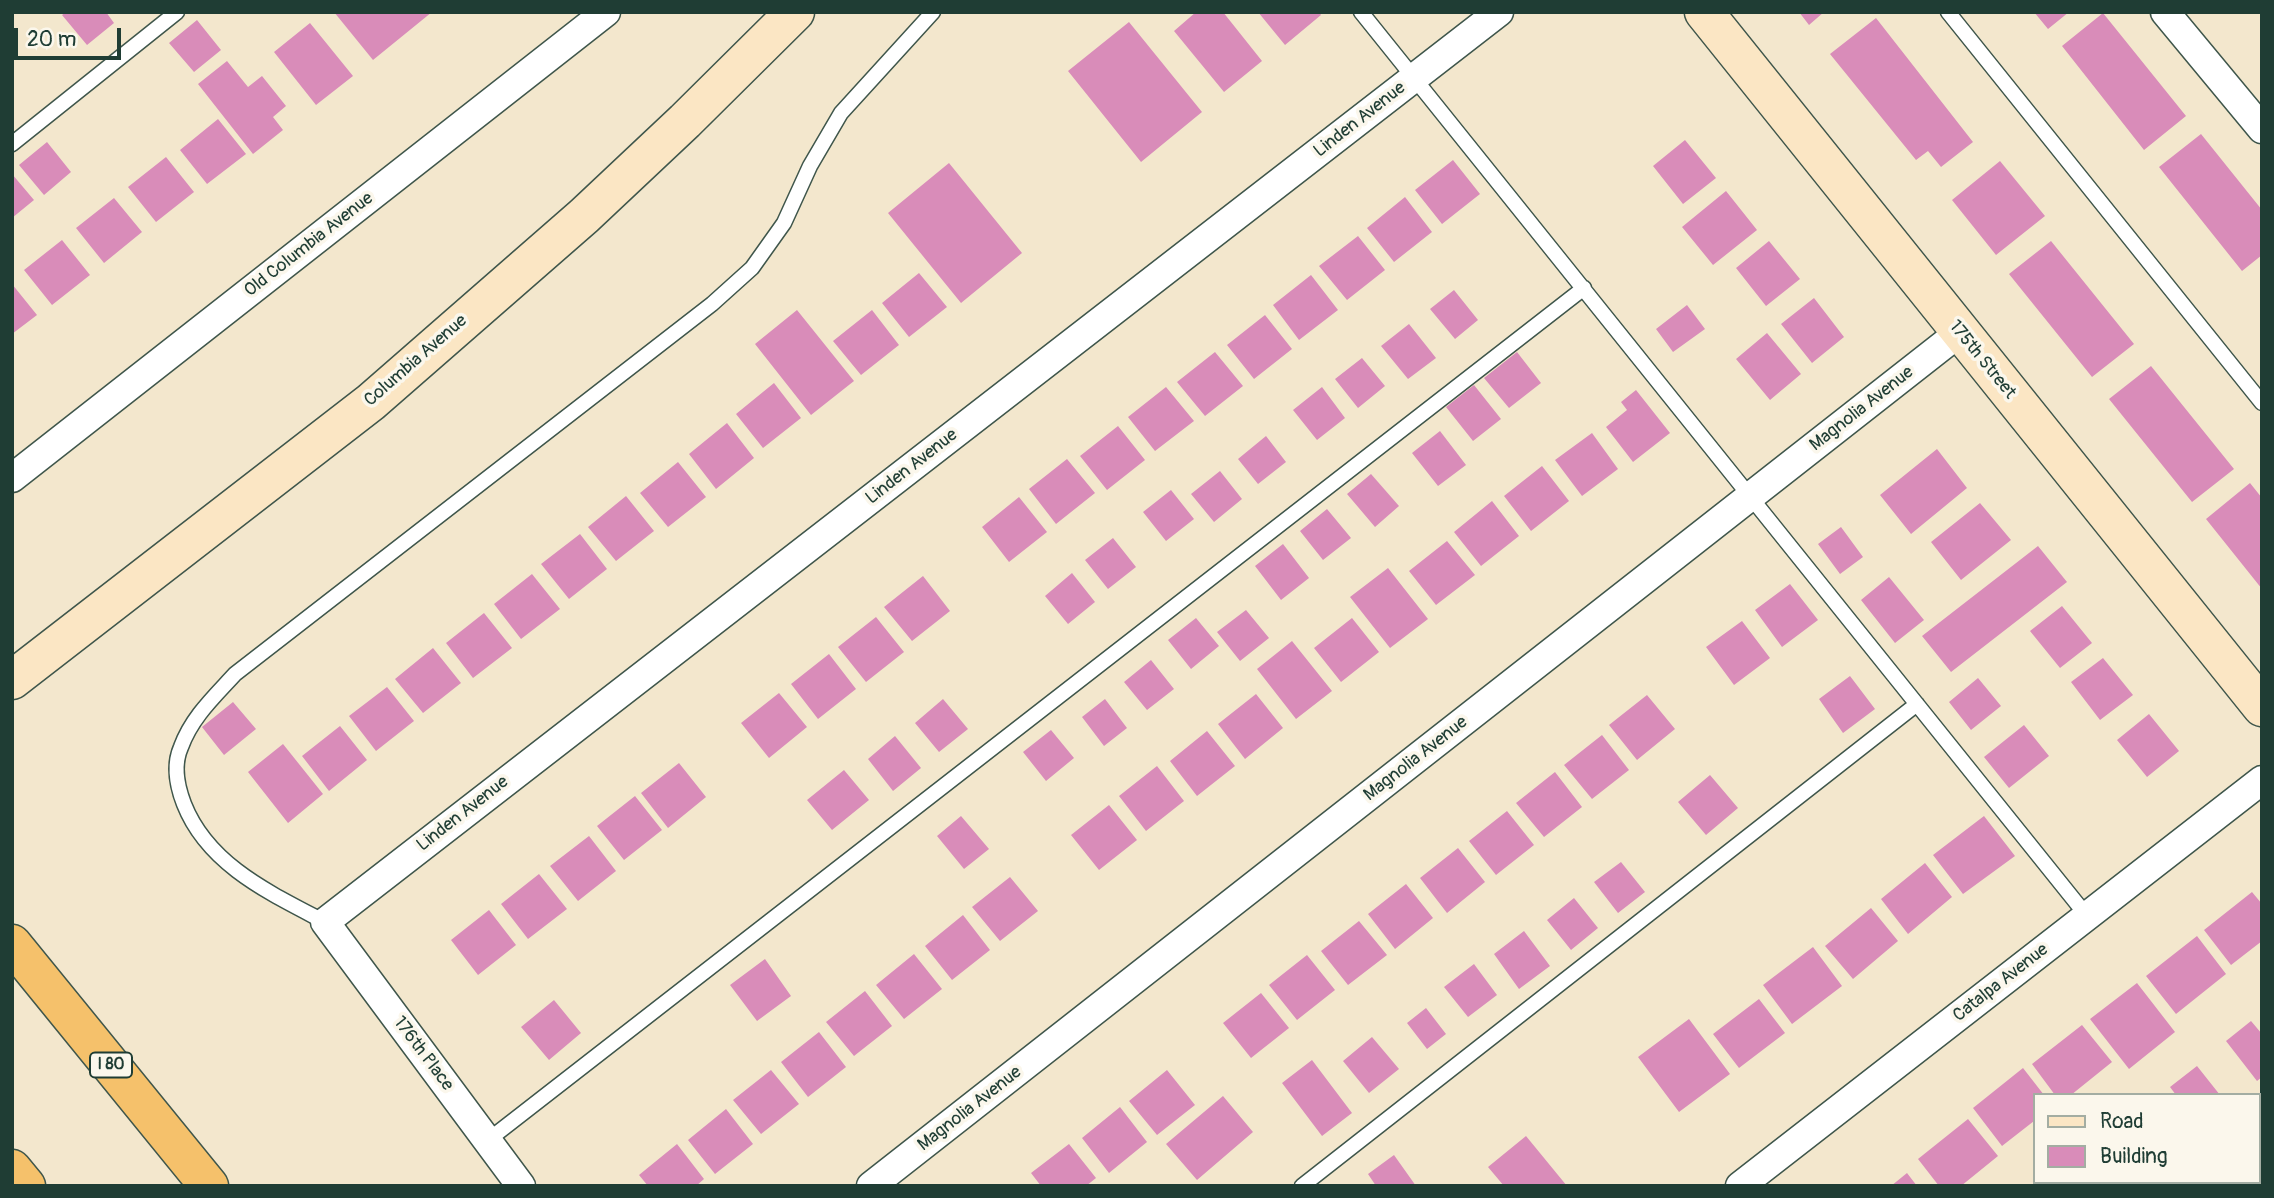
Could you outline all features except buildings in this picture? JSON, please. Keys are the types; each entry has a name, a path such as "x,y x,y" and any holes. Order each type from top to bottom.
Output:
{"highway":[{"name":"I 80","path":"12,944 209,1186"},
{"path":"12,1169 26,1186"}],"street":[{"name":"Old Columbia Avenue","path":"12,478 606,12"},
{"name":"Columbia Avenue","path":"12,680 371,402 584,216 795,12"},
{"name":"Linden Avenue","path":"324,922 1499,12"},
{"name":"175th Street","path":"1704,12 2262,707"},
{"path":"2165,12 2262,129"},
{"name":"Magnolia Avenue","path":"872,1186 1960,332"},
{"name":"Catalpa Avenue","path":"1740,1186 2262,780"},
{"name":"176th Place","path":"324,922 521,1186"}],"lane":[{"path":"12,144 177,12"},
{"path":"324,922 257,886 220,858 190,820 176,784 179,749 198,714 235,674 712,304 752,268 784,223 810,166 841,113 933,12"},
{"path":"1361,12 2087,916"},
{"path":"1948,12 2262,403"},
{"path":"487,1141 1584,288"},
{"path":"1302,1186 1917,704"}]}
